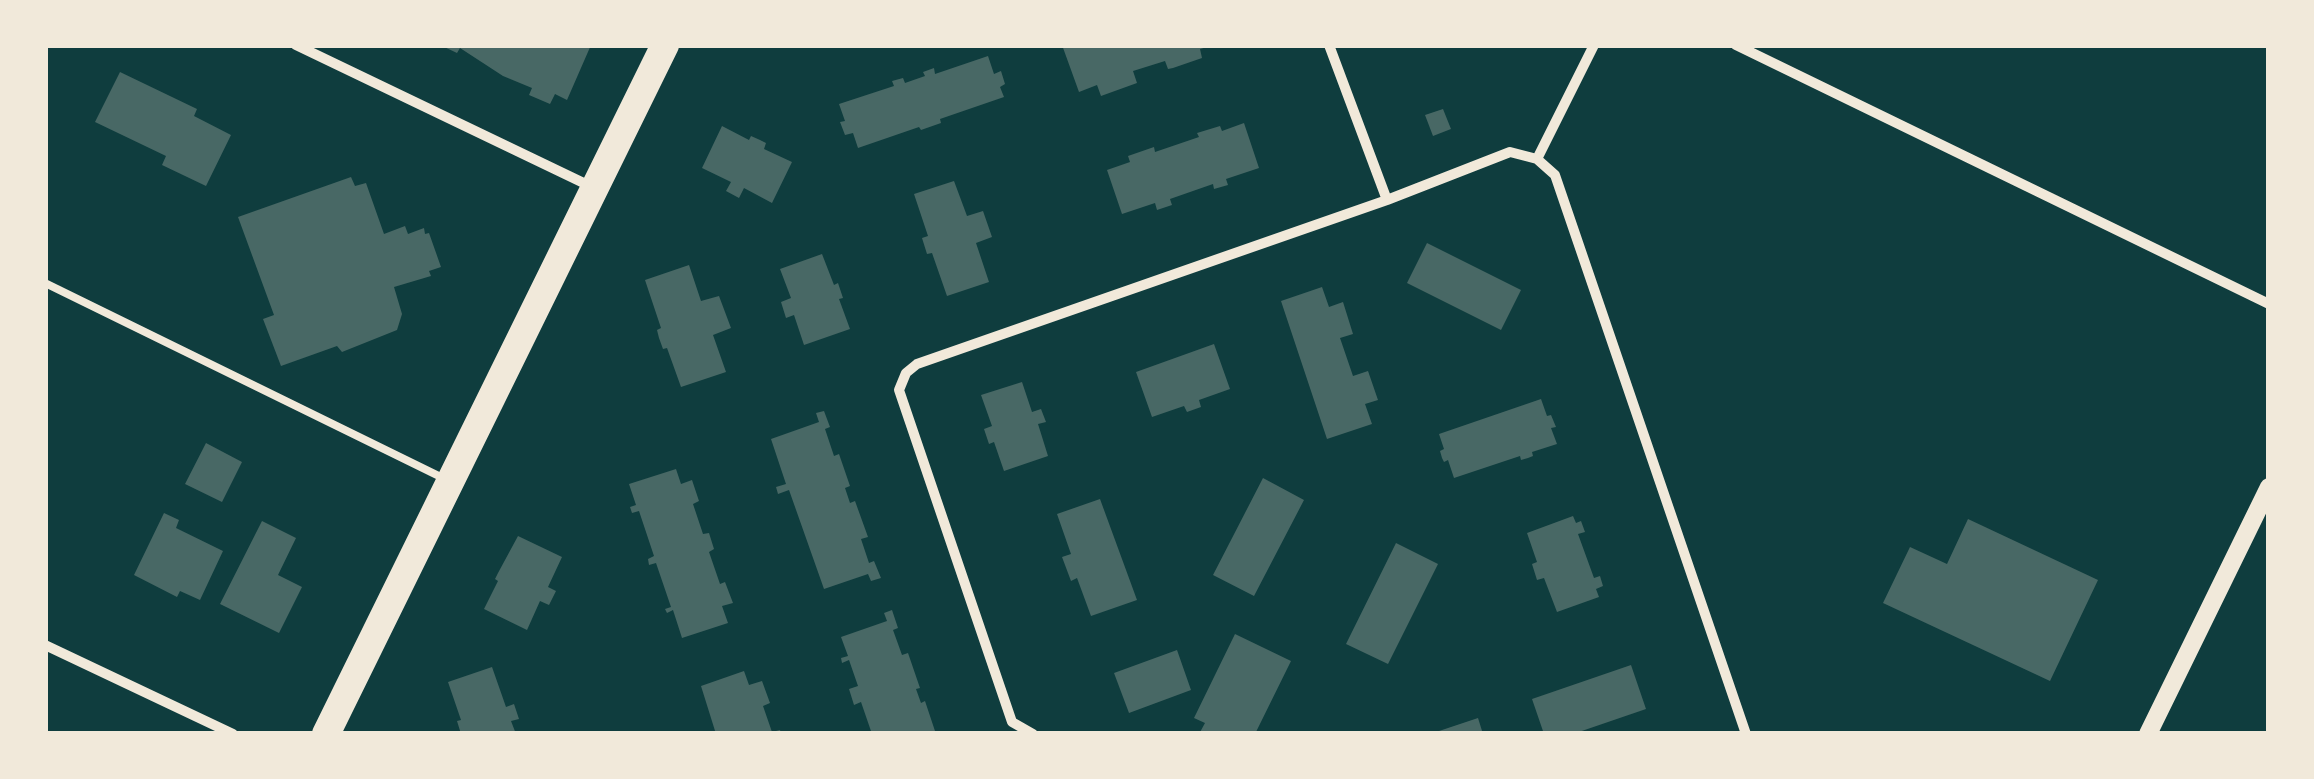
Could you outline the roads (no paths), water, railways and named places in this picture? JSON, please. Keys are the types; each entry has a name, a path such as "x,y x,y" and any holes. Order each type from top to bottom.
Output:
{"highway":[{"path":"326,734 665,45"}],"street":[{"path":"296,45 594,188"},
{"path":"1329,45 1387,200"},
{"path":"1538,159 1594,45"},
{"path":"1736,45 2269,304"},
{"path":"1032,734 1012,722 899,390 906,373 917,364 1387,200 1510,152 1538,159 1555,175 1746,734"},
{"path":"2148,734 2269,486"},
{"path":"45,645 233,734"}],"lane":[{"path":"45,283 450,481"}]}
